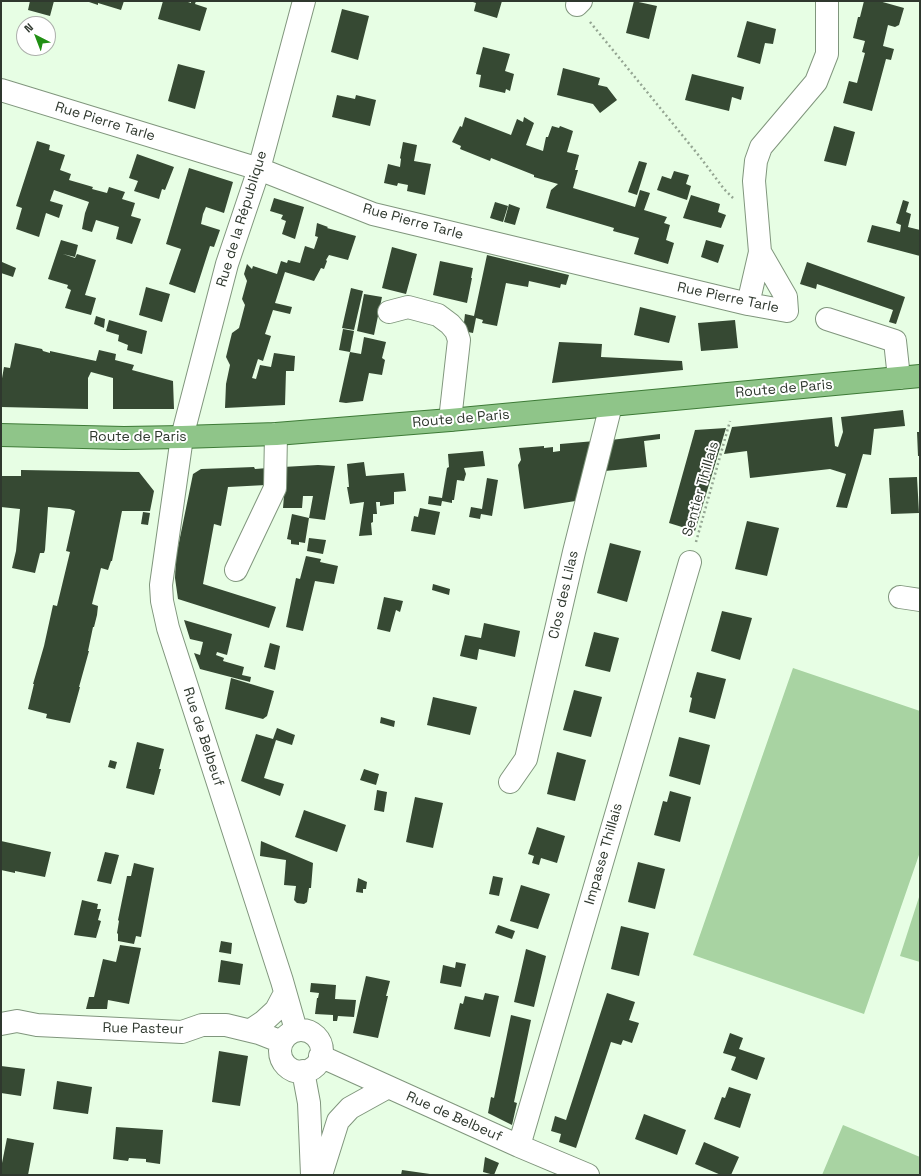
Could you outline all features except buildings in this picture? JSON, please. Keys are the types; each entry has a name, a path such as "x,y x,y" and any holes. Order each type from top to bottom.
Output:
{"main road":[{"name":"Route de Paris","path":"1,435 88,438 276,434 450,420 909,377"}],"street":[{"name":"Rue de la République","path":"182,437 227,264 259,168 304,1"},
{"path":"748,304 760,252 754,181 756,161 761,147 816,82 826,54 827,1"},
{"name":"Rue Pierre Tarle","path":"1,90 259,168 373,214 748,304 787,311 786,297 760,252"},
{"path":"389,312 408,307 438,315 456,331 459,340 450,420"},
{"path":"827,319 895,341 909,377"},
{"name":"Clos des Lilas","path":"510,782 526,759 574,552 611,405"},
{"path":"236,570 275,488 276,434"},
{"name":"Rue de Belbeuf","path":"182,437 161,585 162,601 168,628 285,993 289,1036"},
{"name":"Impasse Thillais","path":"518,1146 690,562"},
{"path":"251,1030 263,1022 276,1010 285,993"},
{"name":"Rue Pasteur","path":"1,1024 17,1021 37,1025 182,1032 202,1025 226,1025 289,1036"},
{"path":"303,1030 315,1035 319,1040 321,1046 320,1056 316,1065 310,1069 296,1071 289,1068 284,1063 280,1049 289,1036 303,1030"},
{"name":"Rue de Belbeuf","path":"320,1056 518,1146 588,1175"},
{"path":"303,1071 309,1103 312,1175"},
{"path":"321,1175 338,1121 350,1108 388,1087"}],"path":[{"path":"579,3 595,29 700,157 724,189 757,223"},
{"name":"Sentier Thillais","path":"690,562 730,421"}],"green space":[{"path":"793,668 920,711 920,852 864,1014 693,955"},
{"path":"920,894 920,962 900,956"},
{"path":"843,1125 920,1157 920,1175 822,1175"}]}
